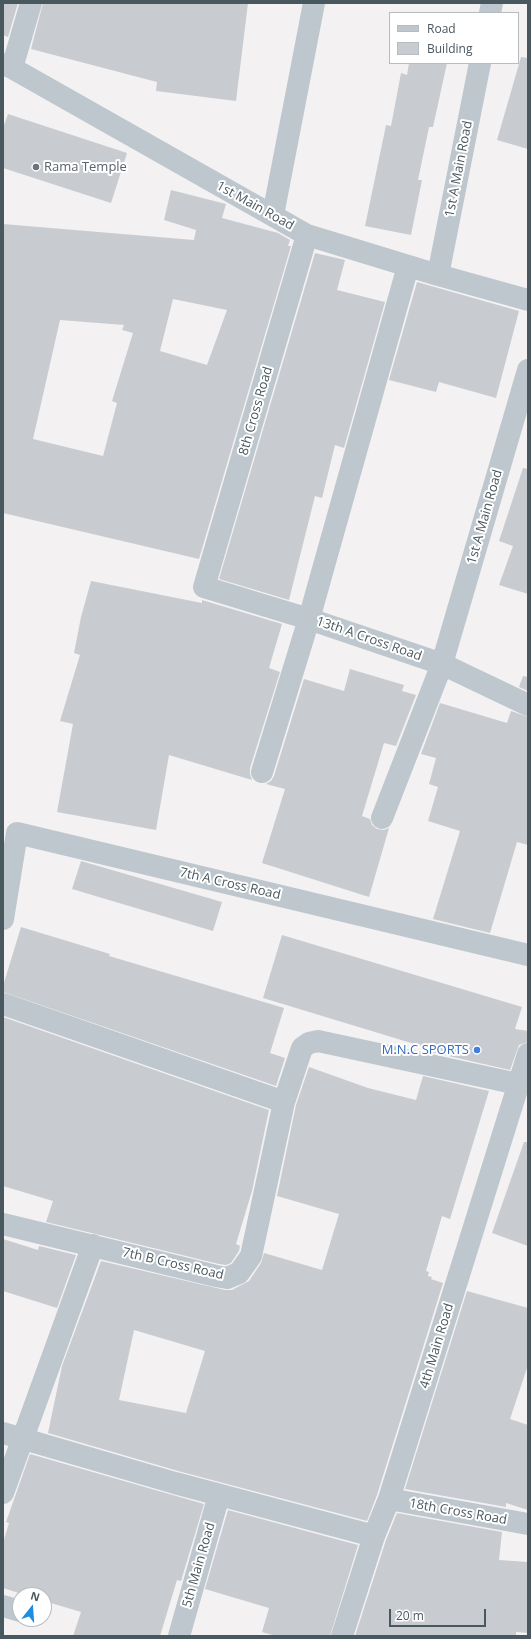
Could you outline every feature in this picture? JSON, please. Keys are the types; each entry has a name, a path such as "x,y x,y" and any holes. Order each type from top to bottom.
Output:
{"street":[{"path":"8,66 30,3"},
{"path":"273,216 314,3"},
{"name":"1st A Main Road","path":"438,275 480,64"},
{"name":"1st Main Road","path":"8,66 307,235 438,275 528,300"},
{"name":"8th Cross Road","path":"204,587 307,235"},
{"path":"262,772 309,619 408,266"},
{"name":"1st A Main Road","path":"382,818 442,664 528,370"},
{"name":"13th A Cross Road","path":"204,587 309,619 442,664 528,704"},
{"name":"7th A Cross Road","path":"3,919 17,833 528,955"},
{"path":"3,1004 284,1102"},
{"name":"7th B Cross Road","path":"3,1224 227,1278 239,1273 251,1256 284,1102 302,1048 309,1043 318,1041 518,1084"},
{"name":"4th Main Road","path":"342,1636 374,1536 389,1499 528,1054"},
{"path":"3,1493 13,1436 93,1245"},
{"path":"13,1436 374,1536"},
{"name":"5th Main Road","path":"179,1636 219,1494"},
{"name":"18th Cross Road","path":"389,1499 528,1524"}],"building":[{"path":"3,3 18,3 8,37 3,35"},
{"path":"43,3 248,3 236,101 156,91 157,82 31,49"},
{"path":"521,57 528,58 528,149 497,140"},
{"path":"409,64 447,64 433,127 429,127 418,180 422,180 411,235 365,226 386,125 391,126 401,73 407,75"},
{"path":"8,114 127,153 111,203 3,168 3,128"},
{"path":"171,190 226,204 222,218 278,233 290,240 288,246 291,246 199,559 3,513 3,224 194,240 196,230 164,220","holes":["173,299 227,310 207,365 160,351","60,320 124,325 122,330 133,333 112,401 117,403 103,456 33,439"]},
{"path":"315,253 345,260 337,290 385,302 344,448 335,445 322,498 315,496 289,600 219,579"},
{"path":"417,282 519,311 496,398 439,382 436,392 389,380"},
{"path":"523,468 528,469 528,594 499,585 513,546 499,541"},
{"path":"91,581 202,603 202,600 282,624 269,668 280,672 250,768 252,780 169,755 156,830 57,812 73,724 60,721 80,655 74,653 81,617"},
{"path":"350,669 404,685 402,691 416,695 396,746 384,743 362,816 370,819 372,825 377,829 384,830 389,828 369,897 262,863 285,789 266,784 271,781 274,776 304,679 344,691"},
{"path":"523,676 528,677 528,691 519,687"},
{"path":"440,703 507,723 511,711 528,717 528,845 517,842 490,933 433,919 460,831 428,821 438,787 429,784 436,758 421,754"},
{"path":"81,861 222,902 213,931 72,889"},
{"path":"21,927 110,954 109,956 284,1008 270,1053 285,1058 276,1086 3,992 3,986"},
{"path":"282,935 522,1007 515,1029 528,1031 528,1042 519,1045 510,1070 431,1052 431,1049 263,998"},
{"path":"3,1017 269,1110 252,1191 236,1244 240,1246 239,1251 231,1263 226,1265 219,1264 46,1222 53,1201 3,1186"},
{"path":"309,1067 368,1088 416,1100 423,1076 489,1091 450,1219 442,1216 426,1271 429,1272 428,1276 432,1277 431,1279 443,1283 377,1495 367,1521 178,1471 48,1433 62,1366 101,1261 225,1290 232,1290 249,1281 261,1263 264,1253 322,1270 339,1214 277,1196 296,1105","holes":["134,1330 205,1351 186,1413 119,1400"]},
{"path":"524,1142 528,1142 528,1246 492,1233"},
{"path":"3,1239 38,1250 39,1246 76,1255 57,1308 3,1291"},
{"path":"467,1291 528,1308 528,1365 510,1419 528,1425 528,1510 506,1503 506,1507 405,1489"},
{"path":"30,1454 204,1504 181,1581 177,1580 160,1636 73,1636 81,1612 52,1603 52,1587 12,1587 12,1591 3,1588 3,1543 9,1523 6,1522"},
{"path":"228,1510 358,1545 330,1636 276,1636 262,1632 269,1608 205,1589"},
{"path":"397,1513 502,1532 499,1560 528,1562 528,1633 516,1632 516,1636 355,1636 386,1540"}],"place":[{"name":"Rama Temple","path":"36,167"},
{"name":"M.N.C SPORTS","path":"477,1050"}]}
